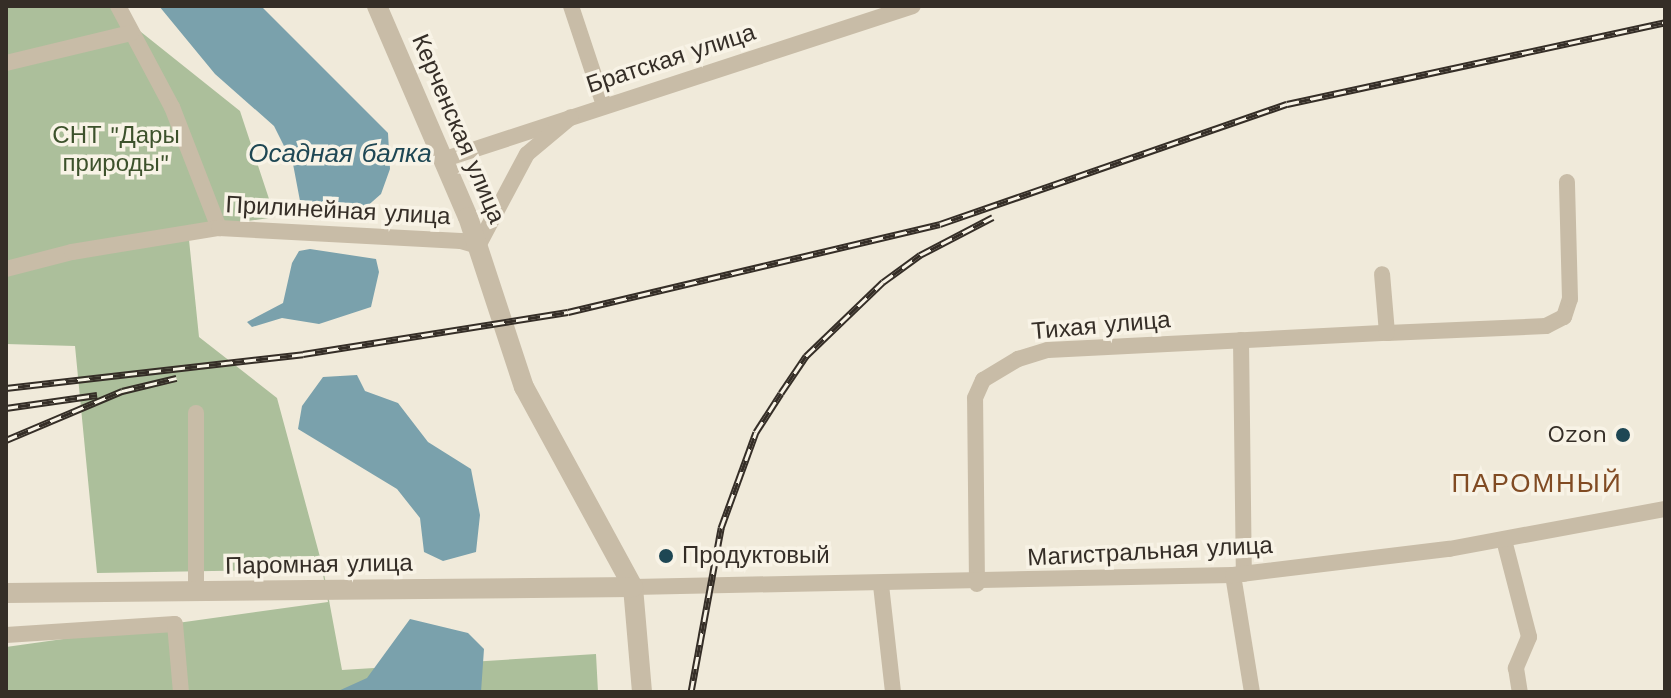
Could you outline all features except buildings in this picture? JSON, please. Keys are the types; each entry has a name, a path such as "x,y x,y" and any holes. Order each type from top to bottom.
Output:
{"street":[{"path":"118,6 172,107 219,228"},
{"name":"Керченская улица","path":"377,6 445,159 488,273 524,387 633,587"},
{"path":"571,6 604,105"},
{"name":"Братская улица","path":"445,159 913,6"},
{"path":"6,63 131,33"},
{"path":"478,246 527,154 571,117"},
{"name":"Тихая улица","path":"977,584 975,398 983,380 1018,359 1048,350 1546,326 1564,317 1570,299 1567,182"},
{"name":"Прилинейная улица","path":"6,269 72,252 219,228 461,241 478,246"},
{"path":"1382,274 1387,333"},
{"path":"1241,340 1238,575 1252,692"},
{"path":"196,413 196,592"},
{"name":"Магистральная улица","path":"633,587 977,584 1238,575 1504,540 1665,509"},
{"path":"1504,540 1529,637 1516,668 1520,692"},
{"path":"881,585 893,692"},
{"path":"633,587 642,692"},
{"name":"Паромная улица","path":"6,593 633,587"},
{"path":"6,635 175,624 181,692"}],"green space":[{"name":"СНТ \"Дары природы\"","path":"6,6 125,6 136,28 240,111 275,217 188,230 199,337 277,398 323,568 342,670 596,654 598,692 6,692 6,647 328,602 322,569 97,573 75,346 6,344"}],"water":[{"name":"Осадная балка","path":"159,6 261,6 388,133 390,169 381,194 364,209 326,213 300,201 293,164 274,126 215,74"},
{"path":"310,249 376,259 379,272 371,307 319,324 282,318 252,327 247,322 283,303 292,263 299,251"},
{"path":"357,375 365,391 398,403 428,442 471,469 480,515 476,552 443,561 424,552 420,518 397,489 298,429 302,406 323,377"},
{"path":"410,619 468,633 484,649 481,692 336,692 367,678"}],"railway":[{"path":"6,388 303,354 568,312 940,224 1287,104 1665,22"},
{"path":"691,692 721,528 756,432 806,356 883,282 920,255 993,217"},
{"path":"6,440 122,391 176,378"},
{"path":"6,408 97,395"}],"place":[{"name":"Ozon","path":"1623,435"},
{"name":"Продуктовый","path":"666,556"}],"district":[{"name":"ПАРОМНЫЙ","path":"1537,484"}]}
